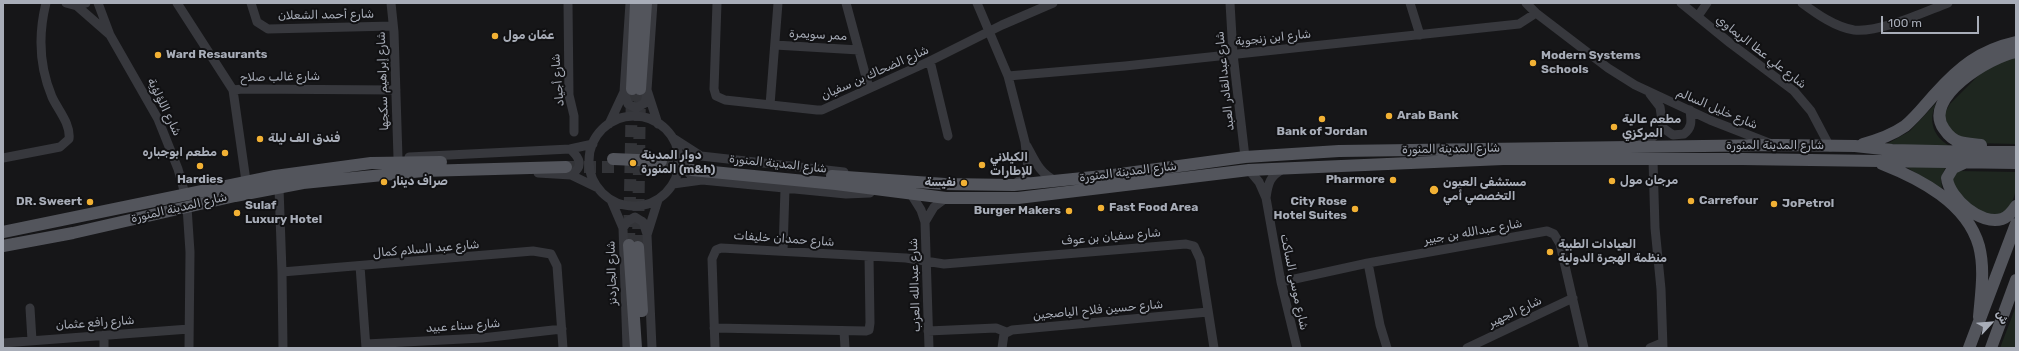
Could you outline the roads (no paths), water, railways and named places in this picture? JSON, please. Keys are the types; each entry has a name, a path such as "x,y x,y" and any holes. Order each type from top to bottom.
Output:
{"main road":[{"path":"636,3 636,90"},
{"path":"636,90 646,3"},
{"path":"1855,146 1882,139 1900,129 1910,122 1944,84 1968,62 1997,47 2016,42"},
{"path":"2013,151 1998,147 1959,142 1946,132 1939,118 1942,104 1962,80 1984,64 1998,57 2016,52"},
{"name":"شارع المدينة المنورة","path":"696,163 813,176 888,179 945,184 1014,185 1245,157 1347,150 1776,145 1830,147 1855,146 1941,151 2013,151"},
{"name":"شارع المدينة المنورة","path":"696,163 890,192 946,198 1018,198 1249,170 1503,159 1873,160 2016,163"},
{"path":"1873,160 1917,179 1939,194 1967,221 1975,237 1982,263 1979,317"},
{"name":"شارع المدينة المنورة","path":"3,232 246,181 371,163 569,162"},
{"name":"شارع المدينة المنورة","path":"3,246 73,233 279,188 326,180 458,168 569,162"},
{"path":"1966,162 1953,168 1947,178 1950,189 1960,201 1982,217 1992,220 2008,216 2016,206"},
{"path":"613,163 661,164"},
{"path":"1969,348 1979,317 2016,224"},
{"path":"636,348 634,246 644,348"},
{"path":"1991,348 2016,280"}],"street":[{"path":"3,158 60,147 69,139 67,127 52,96 40,47 41,22 46,3"},
{"path":"65,3 81,4"},
{"name":"شارع اللؤلؤية","path":"98,3 110,35 158,119 178,169 185,194"},
{"path":"177,3 233,90"},
{"name":"شارع أحمد الشعلان","path":"251,3 257,22 268,29 393,26"},
{"name":"شارع إبراهيم سكجها","path":"391,3 398,158"},
{"name":"شارع أجياد","path":"568,3 569,88 574,116 574,132"},
{"path":"630,3 636,90 658,124 672,137 677,148 679,161 678,173 673,184 658,200 649,204 634,206 620,204 611,200 598,188 590,167 593,144 600,133 636,90 653,3"},
{"name":"شارع الضحاك بن سفيان","path":"717,3 714,89 716,96 725,100 822,110 1050,4"},
{"path":"770,105 778,3"},
{"path":"846,3 869,88"},
{"path":"977,3 1008,76 1025,142 1028,169 1027,174 1014,185"},
{"name":"شارع عبدالقادر العبد","path":"1230,3 1233,54 1245,157"},
{"path":"1410,3 1420,35"},
{"name":"شارع خليل السالم","path":"1526,3 1536,13 1608,68 1649,93 1738,132 1776,145"},
{"name":"شارع علي عطا الريماوي","path":"1682,3 1730,44 1776,76 1801,98 1816,119 1830,147"},
{"path":"1698,16 1707,3"},
{"path":"1802,3 1817,14 1844,28 1863,30 1879,28 1948,3"},
{"name":"شارع اللؤلؤية","path":"81,4 110,35"},
{"name":"شارع ابن زنجوية","path":"1008,76 1125,66 1519,24 1536,13"},
{"name":"ممر سويمرة","path":"775,45 859,50"},
{"path":"930,61 948,136"},
{"name":"شارع غالب صلاح","path":"246,181 233,90 396,90"},
{"name":"شارع خليل السالم","path":"1649,93 1660,107 1663,116 1663,128"},
{"path":"1636,147 1653,137 1663,128 1673,135 1684,134 1690,128 1692,122 1690,110"},
{"path":"609,124 634,116 647,118 658,124"},
{"name":"شارع المدينة المنورة","path":"672,137 696,163"},
{"path":"1025,142 1041,172 1056,181"},
{"name":"شارع المدينة المنورة","path":"371,163 398,158 569,162 593,144"},
{"path":"696,163 691,157 686,166 690,175 702,180"},
{"path":"1650,348 1662,345 1662,308 1655,228 1653,160"},
{"name":"شارع المدينة المنورة","path":"569,162 598,188"},
{"name":"شارع موسى الساكت","path":"1266,198 1270,179 1274,173 1284,168"},
{"name":"شارع موسى الساكت","path":"1249,170 1259,182 1266,198 1281,282 1297,348"},
{"name":"شارع المدينة المنورة","path":"673,184 702,180 846,194 890,192"},
{"path":"279,188 283,348"},
{"path":"783,251 785,189"},
{"name":"شارع عبدالله العزب","path":"910,194 921,210 925,222 925,262 929,348"},
{"name":"شارع عبدالله العزب","path":"925,222 934,207 946,198"},
{"name":"شارع الجاردنز","path":"611,200 623,228 627,348"},
{"path":"647,235 658,200"},
{"path":"187,207 190,252 189,348"},
{"path":"623,228 632,218 640,218 646,227 652,348"},
{"name":"شارع عبدالله بن جبير","path":"1281,282 1368,263 1547,231 1551,232 1557,237 1560,244 1584,348"},
{"name":"شارع سفيان بن عوف","path":"925,262 944,264 1186,244 1194,246 1200,259 1214,348"},
{"name":"شارع حمدان خليفات","path":"715,348 711,270 712,259 716,250 728,247 906,258 925,262"},
{"name":"شارع عبد السلام كمال","path":"282,272 534,251 551,254 557,266 563,348"},
{"path":"714,328 866,331 870,327 869,256"},
{"path":"1368,263 1380,325 1387,348"},
{"path":"360,266 366,346"},
{"name":"شارع الجهير","path":"1468,348 1573,298"},
{"path":"30,308 32,340"},
{"name":"شارع حسين فلاح الياصجين","path":"1006,332 1021,329 1208,312"},
{"path":"928,331 996,328 1006,332 1003,338 1002,348"},
{"name":"شارع رافع عثمان","path":"3,343 189,329"},
{"name":"شارع سناء عبيد","path":"366,346 482,338 562,329"},
{"path":"844,331 845,348"},
{"path":"104,335 104,348"}],"tunnel":[{"path":"629,245 632,89"},
{"path":"638,247 640,89"},
{"path":"661,161 694,164"},
{"path":"566,167 614,167"}],"place":[{"name":"عمّان مول","path":"495,36"},
{"name":"Ward Resaurants","path":"158,55"},
{"name":"Modern Systems Schools","path":"1533,63"},
{"name":"Arab Bank","path":"1389,116"},
{"name":"Bank of Jordan","path":"1322,119"},
{"name":"مطعم عالية المركزي","path":"1614,127"},
{"name":"فندق الف ليلة","path":"260,139"},
{"name":"مطعم ابوجباره","path":"225,153"},
{"name":"دوار المدينة المنورة (m&h)","path":"633,163"},
{"name":"الكيلاني للإطارات","path":"982,165"},
{"name":"Hardies","path":"200,166"},
{"name":"Pharmore","path":"1393,180"},
{"name":"مرجان مول","path":"1612,181"},
{"name":"صراف دينار","path":"384,182"},
{"name":"نفيسة","path":"964,183"},
{"name":"مستشفى العيون التخصصي أمي","path":"1434,190"},
{"name":"Carrefour","path":"1691,201"},
{"name":"DR. Sweert","path":"90,202"},
{"name":"JoPetrol","path":"1774,204"},
{"name":"Fast Food Area","path":"1101,208"},
{"name":"City Rose Hotel Suites","path":"1355,209"},
{"name":"Burger Makers","path":"1069,211"},
{"name":"Sulaf Luxury Hotel","path":"237,213"},
{"name":"العيادات الطبية منظمة الهجرة الدولية","path":"1550,252"}]}
